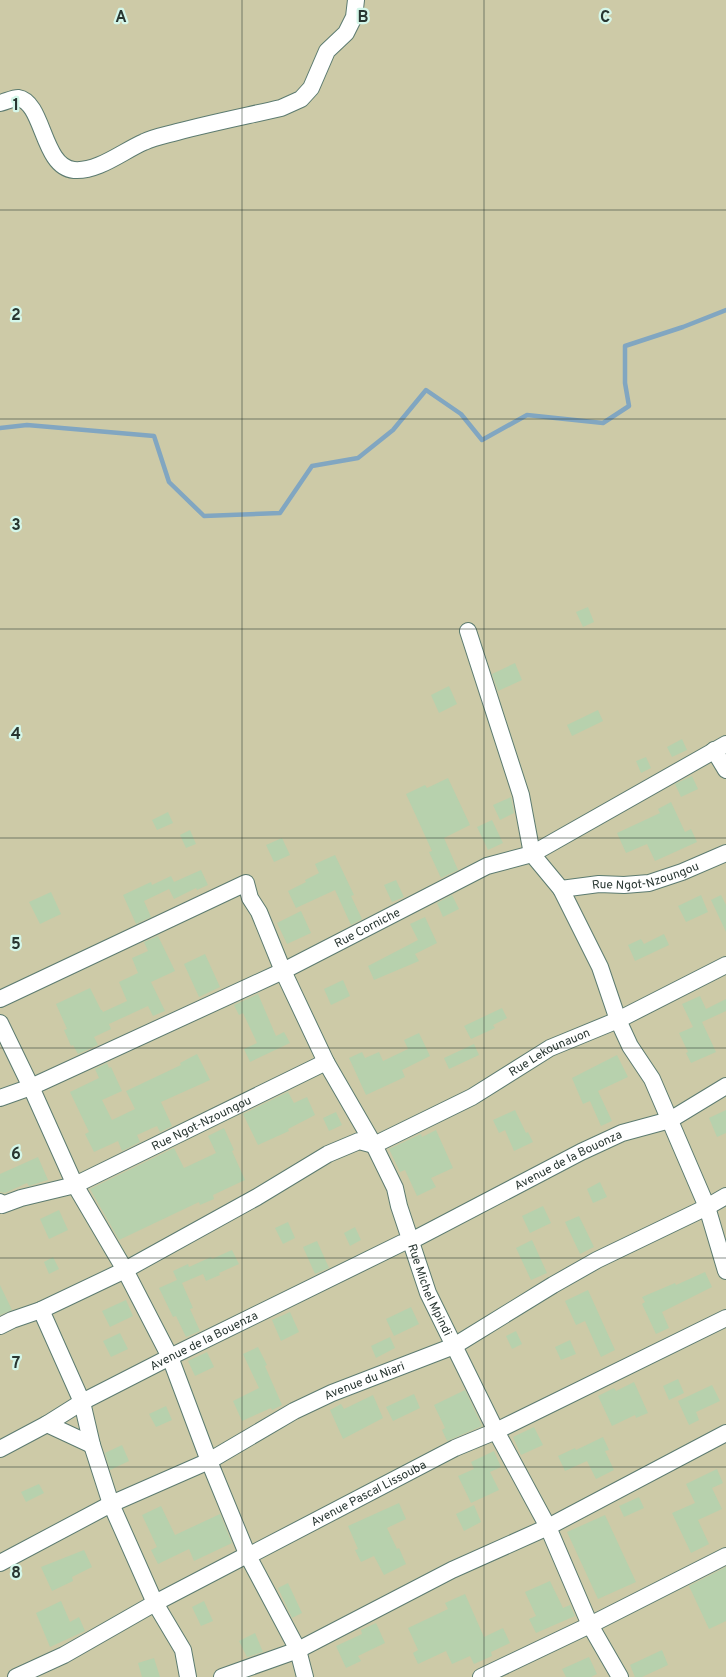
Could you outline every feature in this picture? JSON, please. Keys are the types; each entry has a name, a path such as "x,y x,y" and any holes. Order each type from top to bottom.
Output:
{"street":[{"path":"0,104 17,98 26,101 32,107 43,136 53,155 62,165 72,170 88,169 114,159 145,141 281,108 301,99 311,88 327,51 346,33 354,17 356,0"},
{"path":"468,631 521,795 532,854 561,889 600,967 618,1020 630,1046 652,1079 707,1207 726,1271"},
{"path":"720,747 726,770"},
{"name":"Rue Corniche","path":"0,1098 32,1087 283,970 487,866 532,854 720,747"},
{"name":"Rue Ngot-Nzoungou","path":"561,889 599,884 649,883 726,853"},
{"name":"Rue Michel Mpindi","path":"0,999 246,883 250,898 259,912 283,970 326,1062 374,1145 395,1188 399,1206 428,1292 496,1431 548,1527 590,1625 620,1677"},
{"name":"Rue Lekounauon","path":"374,1145 472,1097 550,1048 618,1020 726,964"},
{"path":"0,1023 32,1087 75,1186 124,1270 170,1357 248,1556 298,1650 305,1677"},
{"name":"Rue Ngot-Nzoungou","path":"0,1202 2,1205 21,1198 75,1186 326,1062"},
{"name":"Avenue de la Bouonza","path":"411,1241 581,1152 622,1133 670,1120 726,1086"},
{"path":"0,1326 41,1310 124,1270 257,1197 328,1154 359,1141 374,1145"},
{"name":"Avenue du Niari","path":"0,1562 111,1504 210,1461 294,1412 324,1397 370,1377 454,1346 553,1284 726,1196"},
{"name":"Avenue de la Bouenza","path":"0,1449 47,1424 82,1402 170,1357 402,1243 411,1241"},
{"path":"41,1310 82,1402 92,1445 111,1504 154,1602 183,1650 188,1677"},
{"name":"Avenue Pascal Lissouba","path":"16,1677 64,1655 154,1602 244,1556 248,1556 455,1448 496,1431 726,1318"},
{"path":"47,1424 92,1445"},
{"path":"222,1677 298,1650 452,1570 548,1527 726,1433"},
{"path":"481,1677 590,1625 726,1556"}],"shaded area":[{"path":"0,0 726,0 726,1677 0,1677"}],"building":[{"path":"588,607 594,622 583,627 576,612"},
{"path":"515,663 522,680 498,691 492,674"},
{"path":"449,686 457,704 439,713 431,695"},
{"path":"598,710 603,721 572,736 567,725"},
{"path":"682,739 687,750 672,757 667,747"},
{"path":"646,757 651,768 641,773 636,761"},
{"path":"692,776 698,789 681,797 675,784"},
{"path":"448,778 470,825 444,838 458,870 441,878 429,852 432,851 406,794 425,785 427,788"},
{"path":"511,797 514,813 500,820 493,805"},
{"path":"671,802 685,832 691,829 697,842 655,861 647,844 626,853 617,833 660,813 658,809"},
{"path":"168,812 173,823 157,830 152,820"},
{"path":"492,820 503,843 488,850 477,827"},
{"path":"190,830 196,844 186,848 180,835"},
{"path":"282,838 290,855 274,862 266,845"},
{"path":"335,855 354,895 351,896 362,919 351,925 335,890 296,908 288,891 319,873 315,864"},
{"path":"201,870 208,885 197,890 196,888 174,899 169,889 144,901 151,917 136,924 123,895 151,882 152,885 171,876 174,882"},
{"path":"396,880 404,897 392,902 384,885"},
{"path":"51,892 61,914 40,924 29,902"},
{"path":"452,895 459,909 443,917 437,903"},
{"path":"701,895 708,912 686,922 678,906"},
{"path":"721,895 726,905 726,932 711,900"},
{"path":"301,911 311,933 287,944 277,923"},
{"path":"425,917 437,943 415,954 419,961 374,980 368,966 418,940 410,924"},
{"path":"664,934 669,945 635,961 628,945 641,939 644,944"},
{"path":"158,936 175,971 151,982 165,1011 153,1016 148,1006 109,1024 111,1029 94,1037 98,1045 78,1054 73,1045 71,1046 64,1030 67,1029 56,1004 90,988 103,1012 127,1001 119,982 138,973 132,958 148,951 144,942"},
{"path":"205,954 220,987 199,997 184,964"},
{"path":"343,980 350,996 331,1005 324,989"},
{"path":"258,994 276,1036 284,1032 290,1043 250,1062 244,1049 257,1043 243,1013 239,1015 234,1005"},
{"path":"700,996 706,1009 726,999 726,1011 702,1022 716,1052 691,1063 679,1033 693,1027 682,1004"},
{"path":"502,1008 507,1018 493,1025 495,1028 471,1039 464,1026"},
{"path":"419,1033 430,1056 402,1070 405,1077 366,1095 349,1058 362,1052 365,1058 379,1052 383,1061 408,1049 404,1040"},
{"path":"474,1044 479,1055 449,1069 444,1058"},
{"path":"197,1054 210,1080 161,1102 172,1126 160,1132 157,1126 137,1135 140,1142 122,1151 118,1141 94,1152 85,1134 89,1132 70,1092 99,1078 95,1069 107,1063 109,1068 111,1067 122,1091 102,1100 112,1120 135,1109 126,1091 181,1065 180,1063"},
{"path":"617,1055 628,1077 598,1091 612,1121 601,1126 590,1101 583,1104 572,1078"},
{"path":"288,1092 294,1103 307,1097 315,1115 288,1129 289,1131 258,1145 243,1114"},
{"path":"515,1110 526,1133 528,1132 533,1142 514,1151 505,1130 499,1133 493,1120"},
{"path":"726,1110 726,1133 717,1137 709,1118"},
{"path":"336,1112 342,1125 329,1131 323,1118"},
{"path":"224,1128 245,1180 213,1195 214,1199 200,1205 199,1202 119,1240 90,1189 174,1148 184,1168 216,1153 208,1136"},
{"path":"436,1130 453,1168 431,1178 436,1187 417,1196 405,1170 400,1172 389,1149 421,1134 422,1137"},
{"path":"38,1157 48,1180 29,1186 27,1183 5,1193 0,1192 0,1174"},
{"path":"600,1182 607,1197 593,1203 587,1189"},
{"path":"543,1206 551,1223 530,1233 522,1216"},
{"path":"59,1210 68,1230 49,1239 40,1219"},
{"path":"579,1216 594,1247 580,1254 565,1222"},
{"path":"288,1222 295,1238 283,1244 275,1228"},
{"path":"355,1227 361,1240 350,1246 344,1233"},
{"path":"532,1240 547,1273 531,1280 516,1248"},
{"path":"317,1241 329,1268 315,1274 303,1247"},
{"path":"232,1250 239,1264 206,1281 203,1274 182,1283 193,1308 190,1309 200,1331 186,1337 176,1316 173,1317 159,1288 177,1280 173,1271 188,1264 189,1267 211,1257 212,1259"},
{"path":"53,1257 59,1269 49,1274 44,1262"},
{"path":"705,1272 712,1287 662,1312 669,1328 656,1334 642,1304 645,1302 642,1297"},
{"path":"0,1285 12,1310 0,1315"},
{"path":"588,1290 615,1350 601,1357 585,1321 576,1325 565,1301"},
{"path":"126,1300 133,1316 110,1327 102,1311"},
{"path":"411,1307 419,1324 394,1336 386,1319"},
{"path":"290,1312 299,1332 281,1341 272,1320"},
{"path":"516,1331 522,1344 512,1349 506,1336"},
{"path":"120,1333 128,1349 111,1357 103,1341"},
{"path":"390,1337 395,1348 376,1358 371,1346"},
{"path":"570,1340 576,1354 561,1360 555,1347"},
{"path":"258,1347 282,1405 242,1421 233,1401 259,1388 243,1354"},
{"path":"207,1352 214,1367 195,1376 188,1361"},
{"path":"678,1379 684,1393 669,1400 663,1386"},
{"path":"634,1382 648,1413 636,1418 635,1415 612,1426 598,1396 614,1388 616,1391"},
{"path":"712,1385 720,1401 696,1412 699,1420 689,1425 678,1401"},
{"path":"465,1390 482,1426 447,1441 442,1430 445,1428 434,1405"},
{"path":"414,1394 420,1408 393,1421 386,1407"},
{"path":"373,1395 383,1418 343,1439 330,1410 341,1404 344,1409"},
{"path":"166,1406 172,1420 156,1427 149,1414"},
{"path":"534,1427 543,1445 521,1455 513,1437"},
{"path":"603,1437 609,1450 605,1451 614,1470 596,1479 587,1461 565,1471 558,1456"},
{"path":"122,1445 129,1461 110,1470 105,1453"},
{"path":"494,1451 501,1467 490,1472 499,1490 471,1503 458,1476 474,1469 471,1462"},
{"path":"717,1469 723,1483 712,1488 722,1509 698,1520 709,1544 691,1553 672,1513 695,1503 686,1484"},
{"path":"39,1484 44,1493 26,1502 21,1492"},
{"path":"639,1497 644,1508 624,1517 619,1506"},
{"path":"399,1503 406,1519 387,1528 406,1564 384,1575 374,1556 361,1562 355,1550 358,1549 348,1526"},
{"path":"474,1505 481,1522 464,1531 456,1514"},
{"path":"161,1506 175,1535 220,1514 232,1543 194,1561 189,1549 158,1564 151,1550 157,1547 142,1515"},
{"path":"605,1515 636,1582 598,1599 567,1532"},
{"path":"84,1550 92,1567 72,1577 73,1581 52,1591 41,1567"},
{"path":"726,1567 726,1621 709,1629 689,1586"},
{"path":"550,1581 563,1608 570,1605 575,1616 536,1633 529,1619 536,1616 525,1592"},
{"path":"288,1583 302,1613 292,1618 278,1588"},
{"path":"465,1594 484,1637 503,1628 510,1643 491,1652 492,1656 474,1664 470,1656 452,1664 446,1651 418,1664 413,1653 418,1650 408,1628 448,1609 445,1603"},
{"path":"61,1601 70,1622 79,1617 85,1631 50,1647 36,1613"},
{"path":"204,1601 213,1621 201,1626 192,1607"},
{"path":"376,1623 385,1643 358,1656 361,1661 346,1668 336,1646 362,1634 361,1630"},
{"path":"255,1633 263,1652 247,1657 239,1641"},
{"path":"662,1650 668,1665 642,1677 635,1677 630,1665"},
{"path":"589,1657 597,1674 591,1677 566,1677 562,1669"},
{"path":"154,1658 160,1677 142,1677 138,1663"}],"waterway":[{"path":"0,428 27,425 154,436 169,482 204,516 280,513 312,466 358,458 393,430 426,390 461,414 482,440 527,415 603,423 629,406 625,383 625,346 683,327 726,310"}]}
